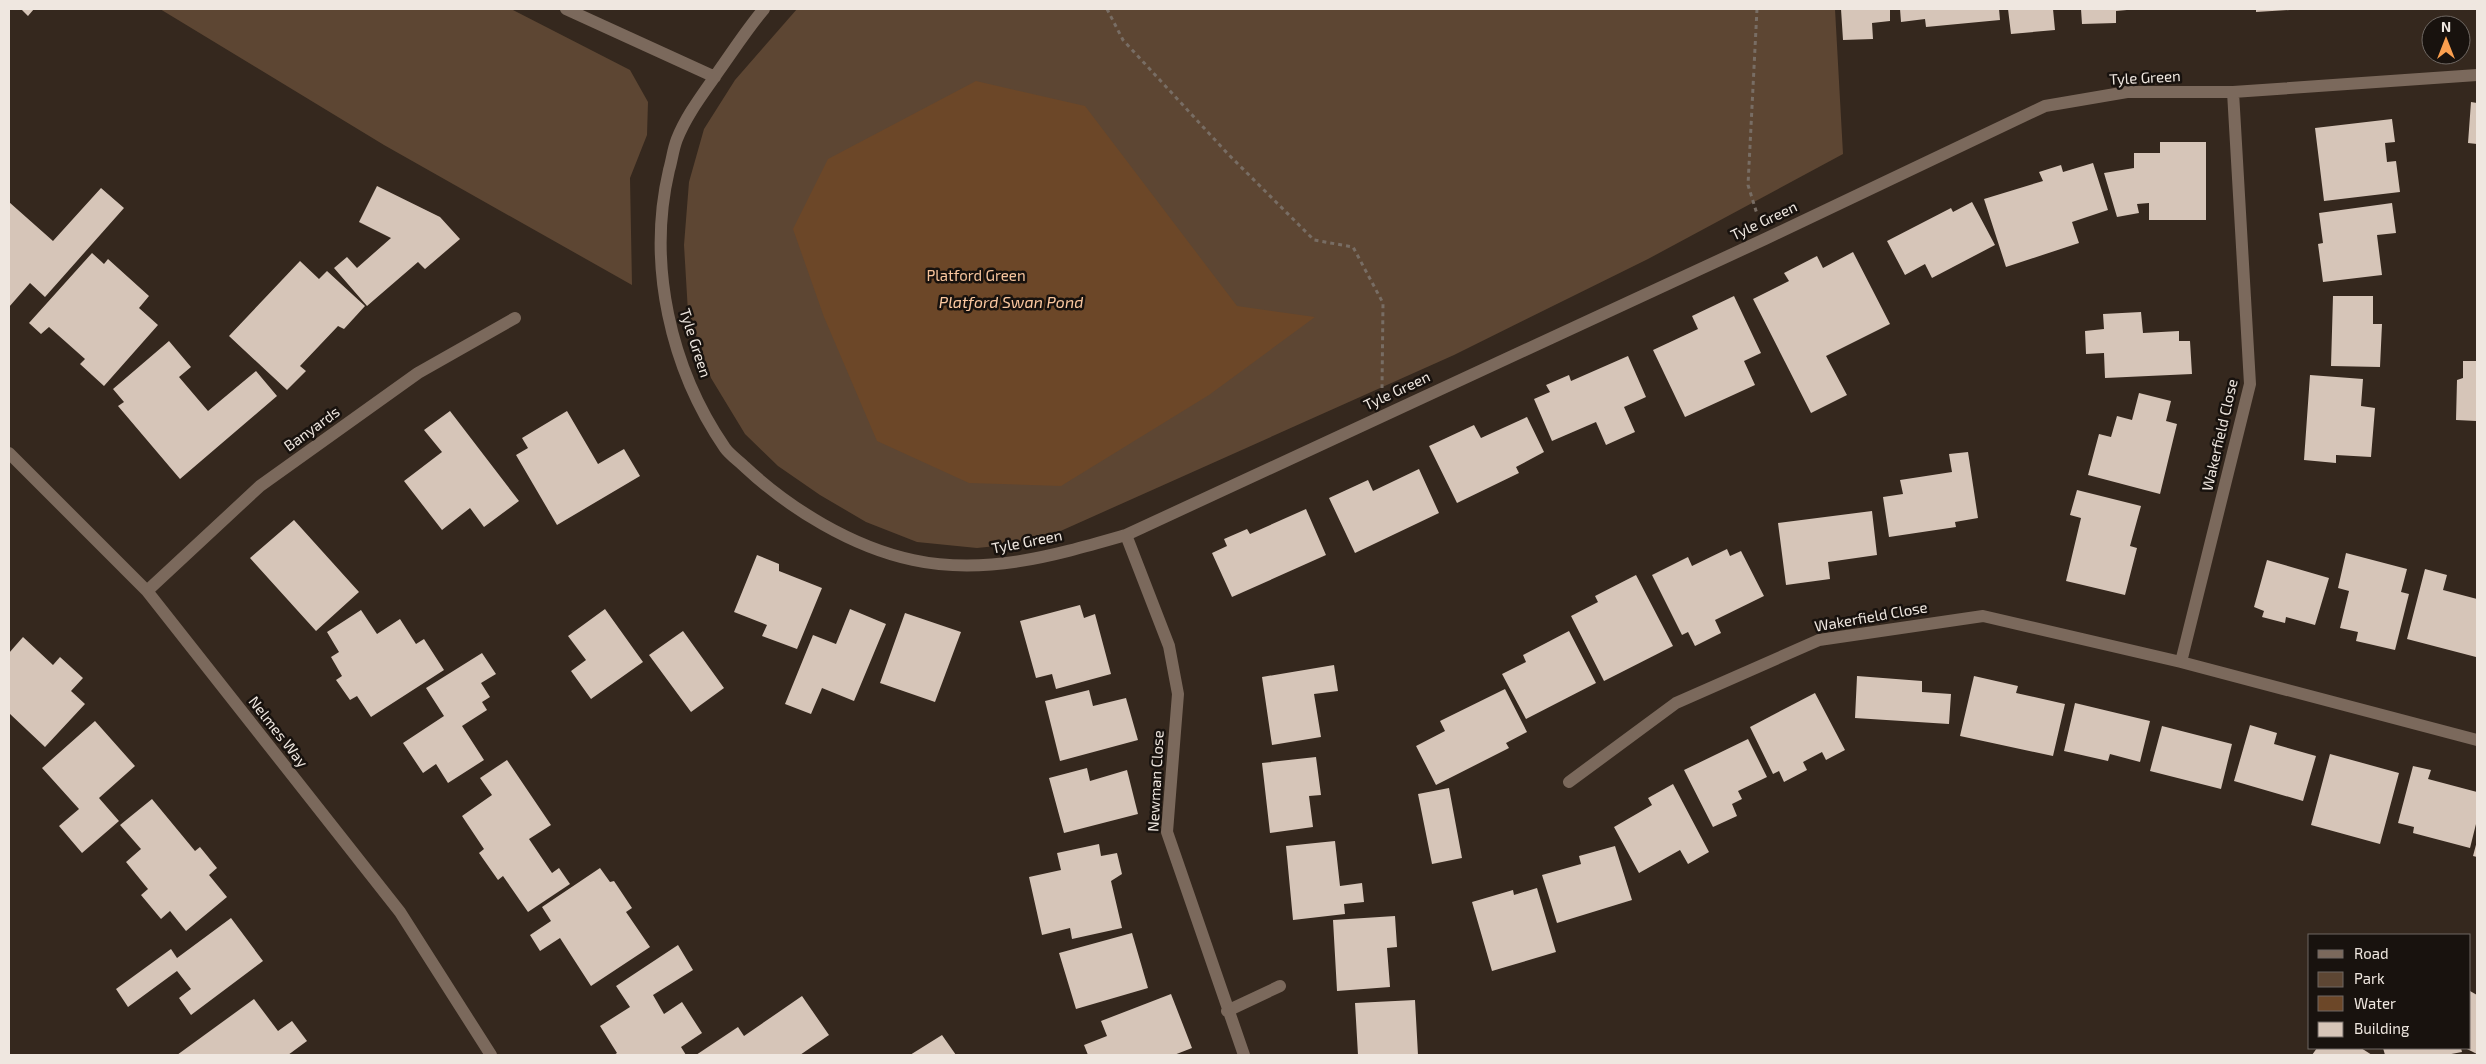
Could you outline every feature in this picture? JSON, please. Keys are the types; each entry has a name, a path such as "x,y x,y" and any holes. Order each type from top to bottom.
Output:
{"street":[{"path":"566,9 715,77 764,9"},
{"name":"Tyle Green","path":"715,77 695,101 676,140 664,193 660,253 666,314 692,388 726,449 766,486 805,514 856,541 913,560 979,567 1040,559 1126,535 1765,239 2045,106 2127,92 2232,92 2477,75"},
{"name":"Wakerfield Close","path":"2181,662 2250,384 2232,92"},
{"name":"Banyards","path":"147,591 260,486 418,373 514,318"},
{"name":"Nelmes Way","path":"9,454 147,591 400,912 491,1055"},
{"name":"Newman Close","path":"1126,535 1169,646 1178,694 1166,832 1227,1011 1244,1055"},
{"name":"Wakerfield Close","path":"1569,782 1676,703 1819,640 1984,616 2181,662 2477,740"},
{"path":"1227,1011 1280,986"}],"path":[{"path":"1107,9 1122,40 1228,154 1314,240 1352,247 1383,303 1382,416"},
{"path":"1757,9 1748,185 1765,239"}],"green space":[{"path":"160,9 511,9 630,70 648,102 647,135 630,178 632,285 384,145"},
{"name":"Platford Green","path":"797,9 1835,9 1843,154 1648,259 1454,355 1036,542 977,548 917,542 866,522 820,495 778,466 745,434 711,378 688,312 684,245 689,182 704,129 735,80"}],"water":[{"name":"Platford Swan Pond","path":"976,81 1085,106 1237,306 1315,317 1209,395 1061,486 969,483 877,441 824,317 793,229 828,159"}],"building":[{"path":"21,9 34,9 28,16"},
{"path":"1841,9 1890,9 1890,21 1872,23 1873,39 1843,40"},
{"path":"1900,9 1999,9 2000,20 1926,27 1925,19 1901,22"},
{"path":"2008,9 2053,9 2055,30 2011,34"},
{"path":"2081,9 2127,10 2116,11 2116,23 2082,24"},
{"path":"2256,9 2290,9 2290,10 2256,12"},
{"path":"2471,102 2477,103 2477,144 2468,143"},
{"path":"2392,119 2395,142 2385,143 2387,162 2396,161 2400,192 2324,201 2315,128"},
{"path":"2160,142 2206,142 2206,220 2149,220 2149,203 2137,204 2139,213 2117,217 2104,173 2134,168 2134,153 2160,153"},
{"path":"2093,163 2108,210 2072,222 2079,243 2006,267 1984,199 2043,181 2039,172 2061,165 2063,172"},
{"path":"377,186 440,217 460,239 425,269 418,262 367,306 334,268 347,257 357,268 391,238 359,222"},
{"path":"101,188 124,208 45,297 30,283 9,307 9,202 53,241"},
{"path":"1972,202 1995,245 1932,278 1925,264 1905,275 1887,241 1951,208 1953,212"},
{"path":"2392,203 2396,233 2377,235 2382,275 2323,282 2318,244 2323,243 2319,213"},
{"path":"1853,252 1890,324 1826,356 1847,395 1811,413 1753,299 1789,281 1784,273 1817,256 1823,268"},
{"path":"92,253 104,264 108,259 149,296 139,308 158,325 104,386 80,364 85,359 49,327 41,334 29,323"},
{"path":"300,261 319,279 327,271 365,306 344,329 338,326 300,366 306,371 287,390 229,336"},
{"path":"1734,296 1761,353 1744,361 1755,385 1685,417 1653,350 1698,329 1692,316"},
{"path":"2333,296 2373,296 2373,324 2382,324 2380,367 2331,366"},
{"path":"2141,312 2143,333 2179,331 2179,341 2190,341 2192,374 2105,378 2104,353 2086,354 2085,331 2104,329 2103,314"},
{"path":"169,341 191,367 179,377 208,411 256,371 277,396 180,479 118,406 124,402 113,389"},
{"path":"1628,356 1646,397 1624,407 1635,432 1606,445 1596,422 1552,441 1534,399 1550,392 1546,385 1569,375 1571,381"},
{"path":"2463,361 2477,361 2477,421 2456,420 2457,380 2463,378"},
{"path":"2310,375 2363,379 2361,406 2375,408 2371,457 2336,455 2336,463 2304,460"},
{"path":"2139,393 2171,401 2166,421 2177,424 2160,494 2088,475 2099,434 2111,437 2117,416 2132,420"},
{"path":"450,411 519,501 484,527 470,508 442,530 404,481 442,452 424,430"},
{"path":"567,411 598,464 624,449 640,476 557,525 516,455 528,448 522,438"},
{"path":"1527,417 1544,452 1516,467 1519,473 1457,503 1429,446 1474,425 1481,438"},
{"path":"1968,452 1978,518 1955,522 1956,527 1889,537 1883,497 1903,494 1900,480 1952,472 1949,454"},
{"path":"1419,469 1439,513 1355,553 1329,498 1368,480 1373,491"},
{"path":"2077,490 2141,506 2130,546 2137,548 2125,595 2066,581 2081,518 2070,515"},
{"path":"1306,509 1326,555 1232,597 1212,553 1227,546 1224,539 1247,529 1250,534"},
{"path":"1872,511 1877,555 1828,562 1830,579 1786,585 1778,523"},
{"path":"294,520 359,592 316,631 250,558"},
{"path":"1727,549 1730,556 1741,551 1764,596 1715,620 1721,633 1695,646 1688,632 1682,635 1652,575 1688,557 1692,566"},
{"path":"2346,553 2407,569 2401,592 2409,594 2395,650 2356,641 2358,632 2340,628 2349,591 2338,588"},
{"path":"757,555 779,564 779,571 822,588 797,649 762,636 767,625 734,612"},
{"path":"2267,560 2329,578 2315,625 2286,617 2285,623 2262,617 2264,611 2254,607"},
{"path":"2425,569 2447,575 2443,590 2477,599 2476,657 2407,639"},
{"path":"1636,575 1673,646 1604,681 1571,616 1598,602 1595,596"},
{"path":"1080,605 1084,618 1095,614 1111,674 1056,689 1052,674 1036,678 1020,621"},
{"path":"605,609 643,662 591,699 571,671 586,660 568,636"},
{"path":"850,609 886,624 854,701 822,688 811,714 785,704 813,635 836,644"},
{"path":"361,610 377,634 400,619 416,644 424,639 444,670 371,717 357,696 350,700 336,680 342,676 331,657 339,652 327,632"},
{"path":"905,613 961,632 935,702 880,683"},
{"path":"683,631 724,688 691,712 649,655"},
{"path":"1569,631 1596,683 1526,719 1502,674 1526,662 1523,655"},
{"path":"23,637 53,665 60,657 83,678 71,691 85,704 45,747 9,713 9,653"},
{"path":"482,653 496,674 481,683 490,697 482,702 487,710 462,726 484,760 448,783 436,764 423,773 403,743 444,716 426,688"},
{"path":"1334,665 1338,691 1314,694 1321,737 1272,745 1262,677"},
{"path":"1857,676 1922,681 1922,692 1951,694 1949,724 1855,718"},
{"path":"1974,676 2018,686 2016,693 2065,704 2053,756 1960,736"},
{"path":"1505,689 1527,732 1506,743 1509,748 1436,785 1416,746 1445,731 1440,721"},
{"path":"1089,690 1093,706 1126,698 1138,740 1060,761 1045,701"},
{"path":"1815,693 1845,750 1826,760 1822,752 1803,762 1807,770 1784,782 1779,771 1773,774 1750,727"},
{"path":"2075,703 2150,721 2140,762 2110,754 2108,761 2064,751"},
{"path":"95,721 135,766 99,798 119,821 82,853 59,826 79,809 42,768"},
{"path":"2250,725 2277,733 2274,744 2316,756 2303,801 2234,781"},
{"path":"2162,726 2232,744 2221,789 2150,771"},
{"path":"1748,739 1767,777 1738,791 1742,799 1732,804 1737,816 1713,827 1684,770"},
{"path":"2330,754 2399,773 2380,844 2311,825"},
{"path":"1316,757 1321,795 1309,796 1313,827 1270,833 1262,763"},
{"path":"507,760 551,825 529,839 552,873 559,868 570,884 528,912 503,876 498,880 479,853 484,849 462,816 492,795 480,778"},
{"path":"2413,766 2431,770 2428,779 2477,792 2477,820 2470,848 2413,833 2414,827 2398,823"},
{"path":"1087,768 1090,781 1127,770 1138,814 1064,833 1049,778"},
{"path":"1673,784 1709,852 1688,864 1680,850 1639,873 1614,827 1652,805 1648,798"},
{"path":"1449,788 1462,858 1432,864 1418,794"},
{"path":"152,799 195,851 200,847 217,868 209,875 227,897 186,931 170,911 161,919 141,895 148,889 126,862 141,849 120,825"},
{"path":"1335,841 1340,886 1362,883 1364,902 1344,904 1345,914 1293,920 1286,846"},
{"path":"2477,841 2477,857 2473,856"},
{"path":"1099,844 1101,856 1117,853 1122,874 1111,881 1122,928 1072,939 1070,928 1042,935 1029,877 1061,870 1057,853"},
{"path":"1615,846 1632,900 1557,923 1542,875 1581,864 1579,856"},
{"path":"600,868 610,882 614,881 632,908 626,912 650,947 591,986 560,938 540,951 530,935 551,921 542,907"},
{"path":"1537,888 1556,952 1492,971 1472,902 1513,890 1514,895"},
{"path":"1395,916 1397,947 1387,948 1390,987 1337,991 1333,920"},
{"path":"231,918 263,961 191,1015 179,998 191,989 177,971 128,1007 116,989 171,949 177,958"},
{"path":"1132,933 1148,988 1076,1009 1059,953"},
{"path":"678,945 693,970 653,995 664,1014 682,1002 702,1033 681,1047 686,1055 614,1055 617,1053 600,1026 630,1007 616,986"},
{"path":"2471,992 2477,995 2477,1054 2467,1049 2471,1049"},
{"path":"1171,994 1192,1048 1174,1055 1088,1055 1084,1045 1107,1036 1101,1021"},
{"path":"802,996 829,1035 800,1055 696,1055 738,1027 744,1036"},
{"path":"254,999 278,1031 292,1021 307,1041 288,1055 177,1055"},
{"path":"1415,1000 1418,1055 1358,1055 1355,1003"},
{"path":"942,1035 956,1055 910,1055"},
{"path":"2316,1049 2363,1049 2372,1055 2312,1055"},
{"path":"2383,1049 2461,1049 2462,1052 2446,1055 2385,1055"}]}
